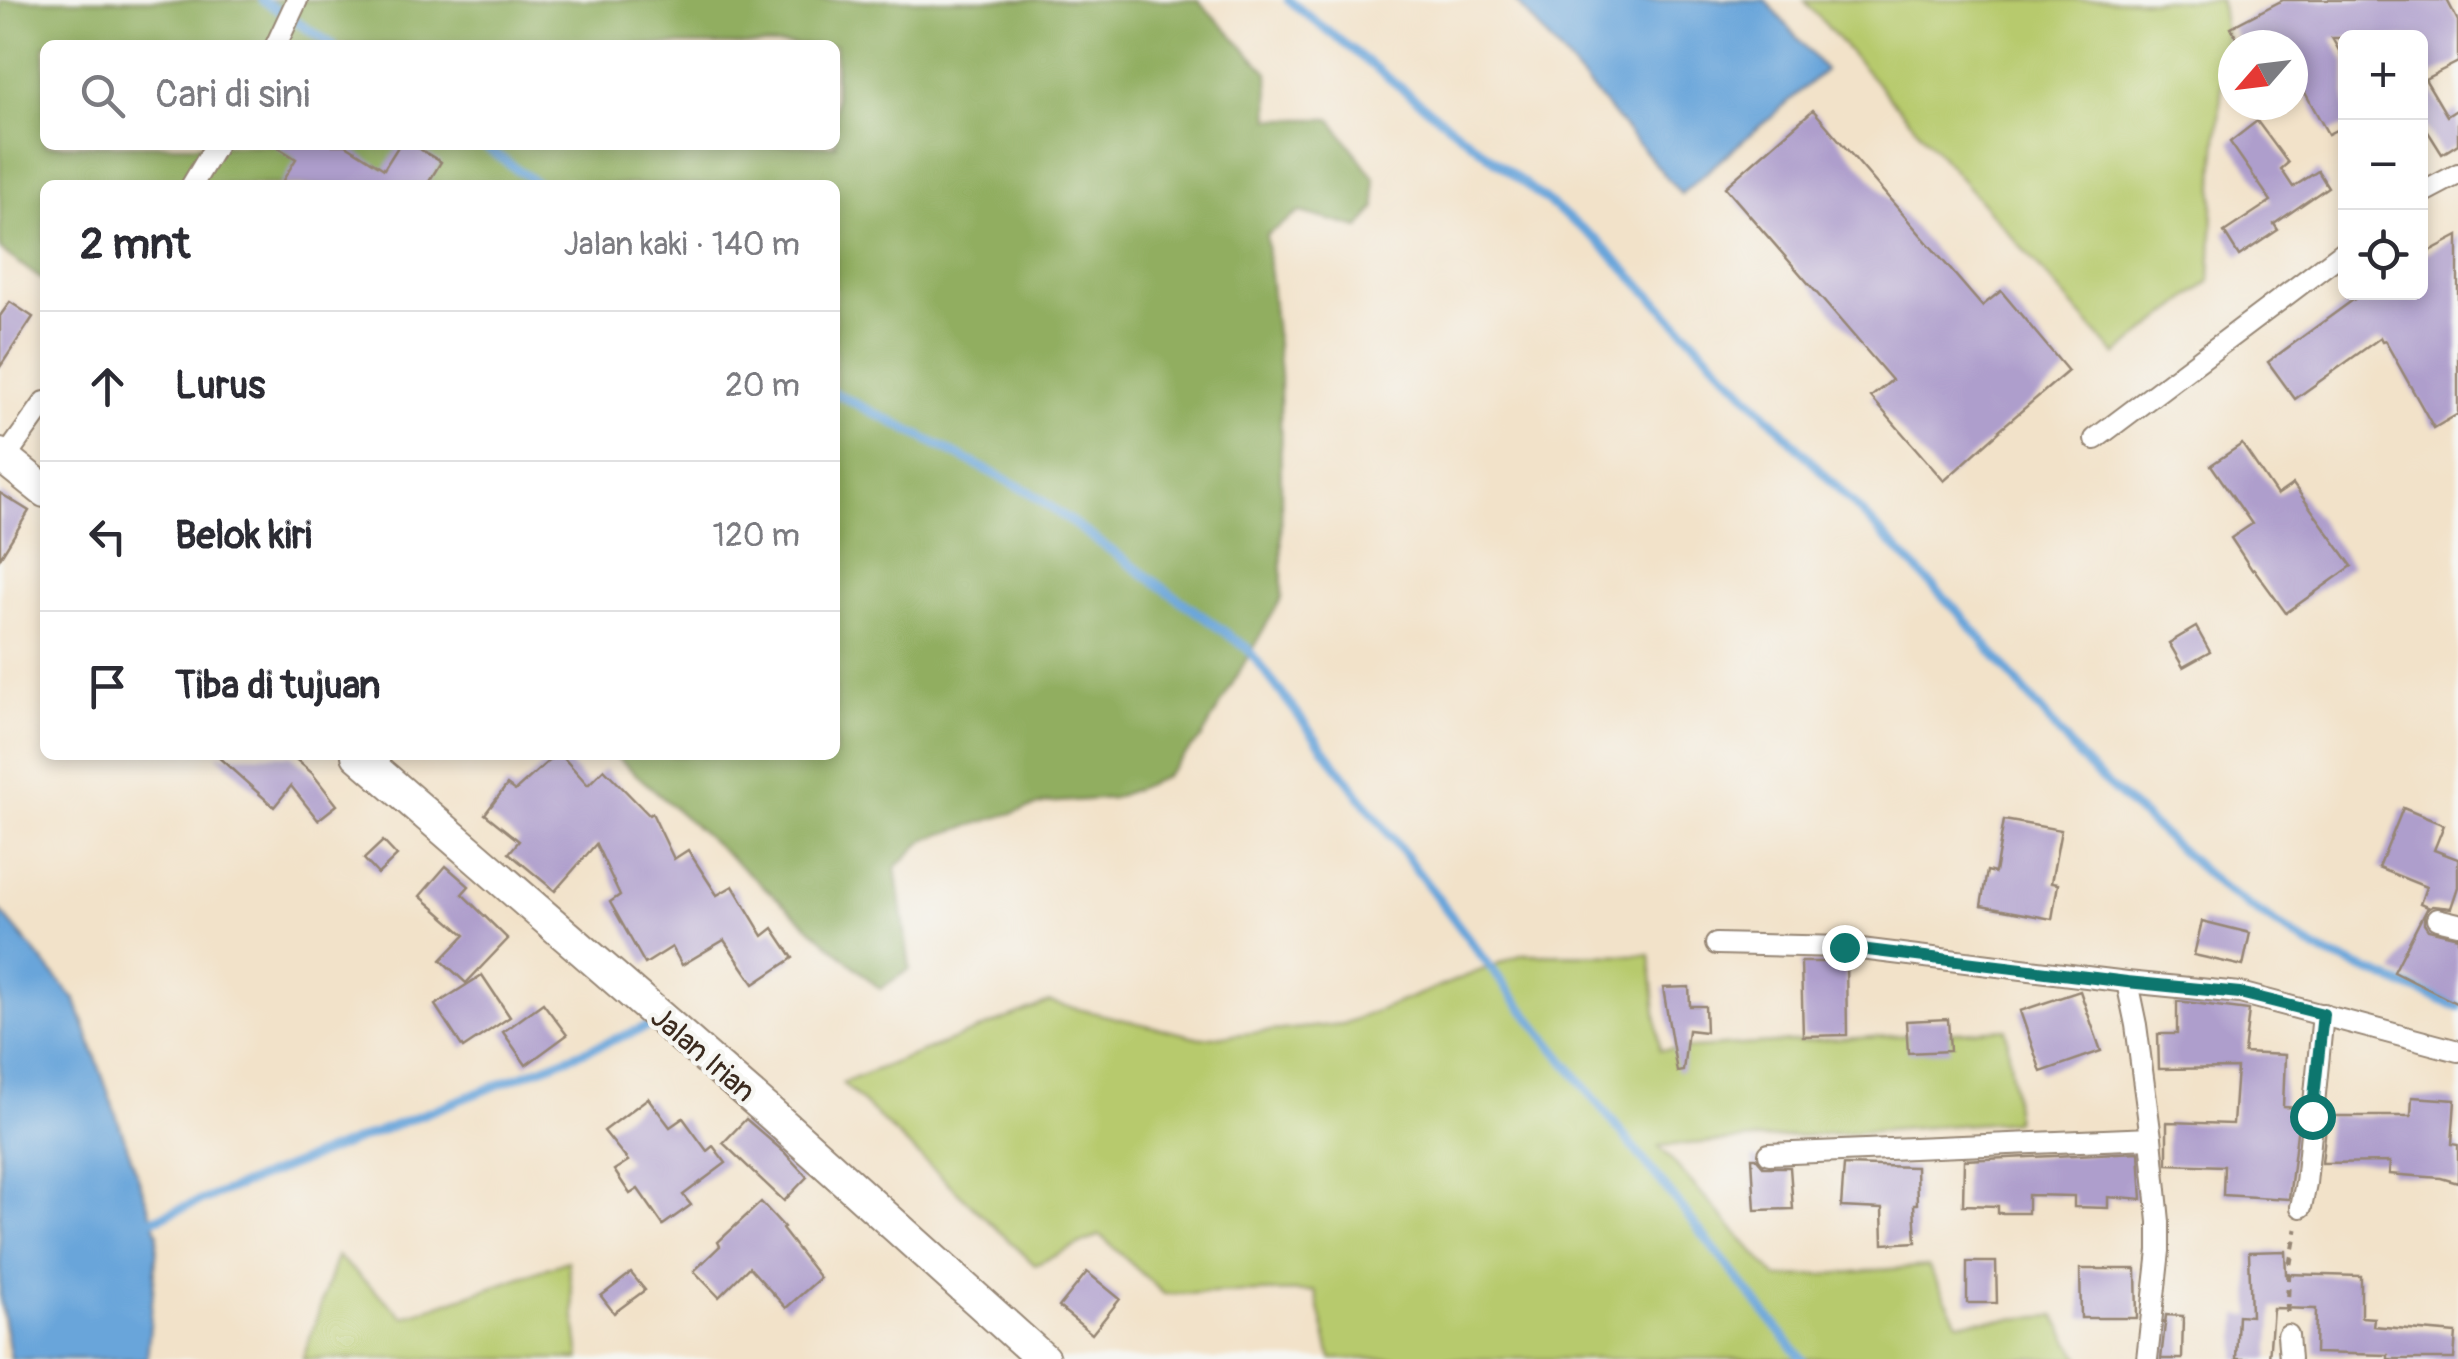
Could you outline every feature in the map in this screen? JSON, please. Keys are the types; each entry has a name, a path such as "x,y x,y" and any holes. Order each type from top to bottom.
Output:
{"main road":[{"path":"3,457 40,487"},
{"name":"Jalan Irian","path":"364,760 753,1098 1043,1359"}],"street":[{"path":"278,40 296,5"},
{"path":"195,180 213,150"},
{"path":"2428,190 2458,174"},
{"path":"2095,439 2338,256"},
{"path":"3,457 40,409"},
{"path":"1716,944 1844,947 2240,993 2458,1052"},
{"path":"2127,982 2151,1138 2159,1252 2147,1359"},
{"path":"2301,1206 2323,1014"},
{"path":"1769,1154 2151,1138"},
{"path":"2288,1335 2290,1359"}],"path":[{"path":"2288,1335 2289,1269 2301,1206"}],"green space":[{"path":"0,0 1198,0 1268,73 1270,119 1331,119 1374,178 1376,207 1360,228 1300,212 1266,235 1280,374 1282,597 1202,737 1163,778 1113,798 1046,803 926,839 896,867 910,969 880,989 620,760 840,760 840,180 40,180 40,278 0,249"},
{"path":"1804,0 2220,0 2225,30 2218,30 2219,120 2210,281 2116,355"},
{"path":"1523,954 1650,955 1660,1050 2006,1029 2015,1121 1659,1146 1777,1278 1928,1266 1958,1322 2055,1316 2080,1359 1331,1359 1315,1291 1164,1294 1100,1235 1035,1265 842,1083 1049,1002 1201,1038 1343,1024"},
{"path":"337,1256 404,1317 568,1261 580,1359 303,1359"}],"water":[{"path":"1515,0 1765,0 1825,70 1681,194"},
{"path":"0,910 76,1001 158,1234 147,1359 11,1359 0,1298"}],"building":[{"path":"2283,0 2447,0 2458,21 2458,62 2428,77 2428,30 2338,30 2338,38 2332,38 2338,49 2338,129 2328,134 2308,98 2308,30 2231,27"},
{"path":"2428,84 2447,116 2458,109 2458,144 2442,154 2428,132"},
{"path":"1813,110 1982,306 2001,291 2068,371 1944,481 1871,397 1892,380 1725,187"},
{"path":"2257,121 2288,163 2281,169 2293,187 2318,171 2328,187 2274,224 2278,230 2239,256 2224,232 2271,201 2230,142"},
{"path":"282,150 354,150 384,169 396,150 421,150 441,162 430,180 283,180 296,159"},
{"path":"2458,236 2458,414 2434,428 2380,338 2295,399 2268,362 2353,300 2428,300 2428,252"},
{"path":"10,302 33,317 0,367 0,316"},
{"path":"2242,444 2277,495 2293,484 2352,566 2286,613 2231,538 2252,524 2211,465"},
{"path":"0,493 29,511 0,558"},
{"path":"2196,627 2210,652 2183,667 2169,643"},
{"path":"222,760 297,760 337,805 318,820 291,786 274,807"},
{"path":"549,760 566,760 588,785 604,769 649,815 652,813 674,859 688,850 717,895 733,886 763,936 773,928 793,958 754,984 724,940 682,965 672,947 645,964 610,902 620,895 596,844 555,891 509,853 519,841 485,814 507,785 515,791"},
{"path":"2403,808 2444,825 2434,850 2458,859 2458,887 2451,908 2432,906 2426,910 2424,924 2428,930 2458,937 2458,1004 2394,972 2427,907 2420,904 2426,887 2379,868"},
{"path":"2004,820 2061,830 2051,883 2058,884 2052,919 1981,906 1987,871 1995,873"},
{"path":"383,841 397,856 378,874 364,859"},
{"path":"446,866 469,886 462,894 508,939 466,983 441,960 465,935 420,896"},
{"path":"2202,921 2250,933 2243,966 2194,955"},
{"path":"1801,962 1846,962 1847,1035 1803,1036"},
{"path":"482,975 510,1017 463,1048 435,1005"},
{"path":"1689,987 1690,1006 1705,1006 1706,1032 1688,1030 1683,1071 1677,1072 1663,988"},
{"path":"2080,991 2101,1051 2041,1072 2020,1011"},
{"path":"2177,1001 2249,1010 2244,1053 2285,1055 2283,1107 2300,1108 2289,1199 2223,1195 2224,1166 2167,1164 2167,1122 2233,1124 2237,1068 2159,1069 2158,1034 2177,1034"},
{"path":"543,1003 567,1035 526,1065 503,1032"},
{"path":"1948,1019 1950,1051 1908,1053 1906,1021"},
{"path":"2412,1097 2455,1100 2452,1144 2458,1145 2458,1183 2389,1174 2390,1162 2322,1163 2327,1116 2411,1116"},
{"path":"648,1098 670,1127 683,1118 707,1151 713,1146 726,1163 683,1195 691,1205 663,1225 638,1189 630,1194 614,1170 628,1161 604,1131"},
{"path":"746,1119 807,1177 784,1201 723,1143"},
{"path":"2139,1152 2142,1200 2108,1197 2108,1208 2074,1207 2074,1196 2028,1195 2028,1213 1998,1213 1998,1206 1963,1205 1964,1160"},
{"path":"1752,1158 1764,1167 1790,1167 1793,1209 1755,1210"},
{"path":"1844,1165 1916,1167 1916,1242 1883,1244 1882,1209 1841,1207"},
{"path":"761,1202 820,1278 786,1308 749,1267 719,1297 694,1271"},
{"path":"2285,1251 2286,1274 2361,1276 2361,1317 2374,1318 2373,1326 2456,1333 2454,1359 2315,1353 2316,1309 2273,1308 2269,1359 2236,1359 2238,1315 2251,1316 2249,1252"},
{"path":"1967,1262 1996,1262 1997,1303 1967,1303"},
{"path":"2080,1269 2136,1269 2137,1318 2081,1318"},
{"path":"1087,1272 1120,1299 1092,1334 1059,1307"},
{"path":"631,1273 645,1290 614,1313 601,1296"},
{"path":"2166,1315 2183,1316 2182,1359 2161,1359"}],"waterway":[{"path":"262,0 325,40"},
{"path":"1288,0 1597,240 1963,617 2086,765 2222,888 2316,950 2458,1007"},
{"path":"490,150 532,180"},
{"path":"840,396 1028,491 1247,648 1514,998 1802,1359"},
{"path":"144,1223 654,1024"}],"route":[{"path":"1844,947 2127,982 2190,986 2240,993 2323,1014 2312,1116"}]}
